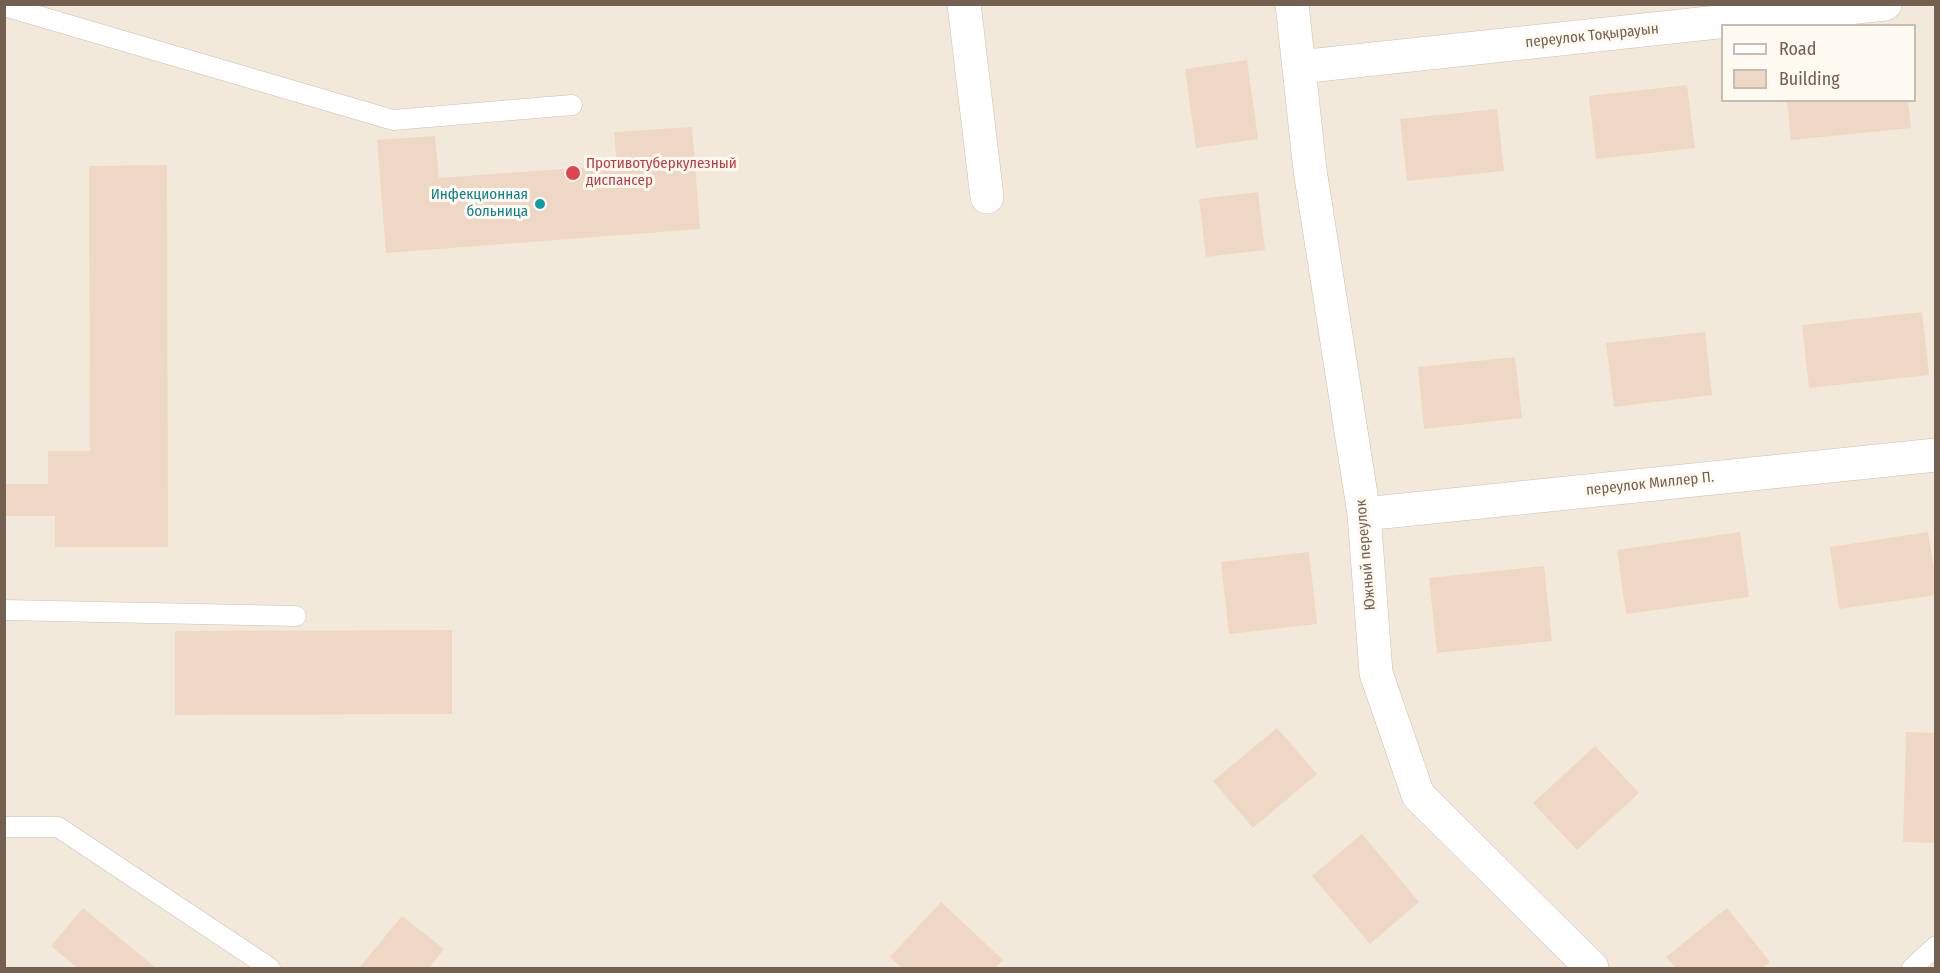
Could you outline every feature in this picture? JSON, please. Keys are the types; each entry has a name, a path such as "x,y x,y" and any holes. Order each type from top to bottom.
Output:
{"street":[{"path":"964,4 987,197"},
{"name":"Южный переулок","path":"1292,4 1310,170 1364,514 1376,673 1418,795 1592,969"},
{"name":"переулок Тоқырауын","path":"1299,67 1885,4"},
{"name":"переулок Миллер П.","path":"1364,514 1935,455"}],"lane":[{"path":"4,6 393,120 572,105"},
{"path":"4,610 296,616"},
{"path":"4,827 58,827 270,969"},
{"path":"1912,969 1935,946"}],"shaded area":[{"path":"5,5 1935,5 1935,968 5,968"}],"building":[{"path":"1247,60 1258,139 1196,148 1185,69"},
{"path":"1687,85 1695,148 1596,159 1589,96"},
{"path":"1787,102 1908,102 1911,128 1791,140"},
{"path":"1497,109 1504,171 1407,181 1400,119"},
{"name":"Инфекционная больница","path":"692,127 700,229 386,253 377,140 435,136 439,178 617,165 614,132"},
{"path":"167,165 168,547 55,547 55,516 4,516 4,484 48,484 48,451 90,451 89,166"},
{"path":"1258,192 1265,250 1206,257 1199,199"},
{"path":"1922,312 1929,375 1809,388 1802,325"},
{"path":"1705,332 1712,395 1614,407 1606,343"},
{"path":"1515,357 1522,418 1424,429 1418,367"},
{"path":"1740,532 1749,597 1626,614 1617,550"},
{"path":"1928,532 1936,595 1839,609 1830,547"},
{"path":"1309,552 1317,624 1229,634 1221,562"},
{"path":"1544,566 1552,641 1437,653 1429,578"},
{"path":"452,630 452,714 175,715 175,631"},
{"path":"1277,728 1317,774 1253,828 1213,781"},
{"path":"1906,732 1936,733 1936,843 1903,842"},
{"path":"1595,746 1639,793 1577,850 1533,803"},
{"path":"1362,834 1419,902 1370,944 1312,876"},
{"path":"941,902 1003,960 995,968 902,968 890,957"},
{"path":"83,908 156,968 78,968 71,963 51,946"},
{"path":"1727,908 1770,962 1762,968 1676,968 1666,957"},
{"path":"402,916 444,949 429,968 359,968"}],"place":[{"name":"Противотуберкулезный диспансер","path":"573,173"},
{"name":"Инфекционная больница","path":"540,204"}]}
